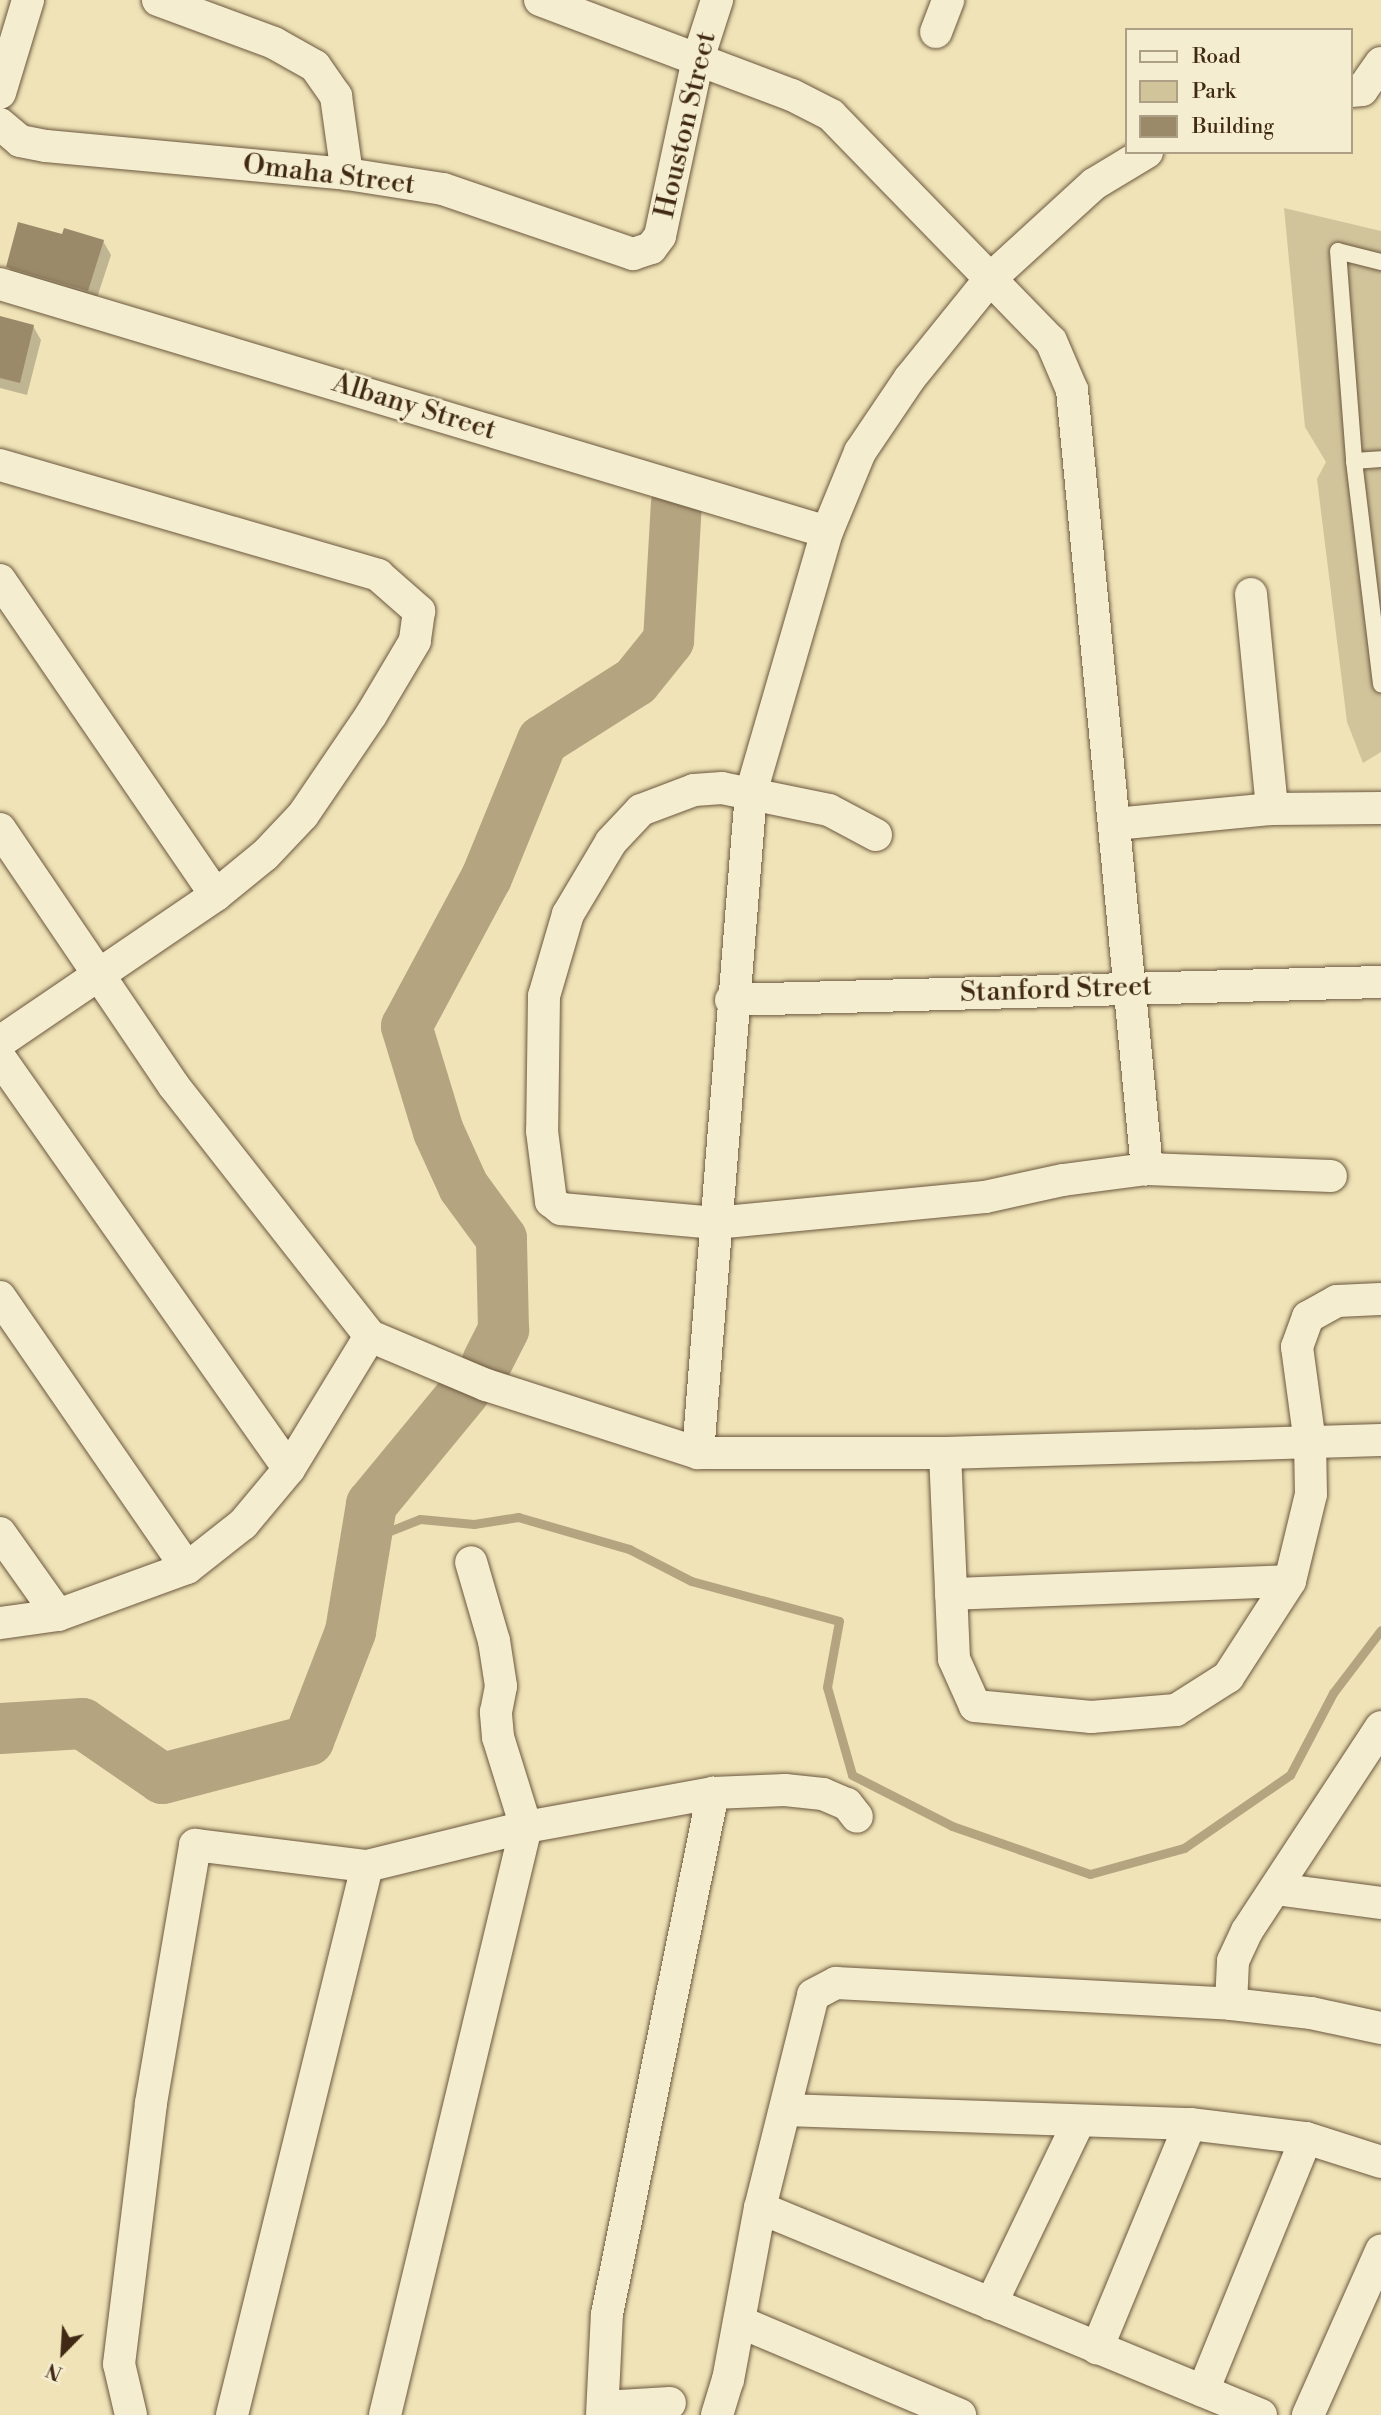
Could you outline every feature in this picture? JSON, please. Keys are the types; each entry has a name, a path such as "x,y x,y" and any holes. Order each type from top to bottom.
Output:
{"street":[{"path":"0,93 28,0"},
{"path":"158,0 274,44 315,66 336,96 347,174"},
{"path":"540,0 792,95 831,116 1051,341 1072,390 1147,1169"},
{"name":"Houston Street","path":"651,248 666,215 698,59 718,0"},
{"path":"936,32 948,0"},
{"path":"1365,95 1381,63"},
{"name":"Omaha Street","path":"0,126 20,141 46,146 347,174 463,194 614,250 633,254 651,248"},
{"path":"698,1453 731,1000 751,793 827,532 860,452 911,378 990,278 1094,184 1144,154"},
{"name":"Albany Street","path":"0,284 827,532"},
{"path":"0,466 378,575 419,611 415,641 303,815 265,855 216,895 0,1042"},
{"path":"0,580 216,895"},
{"path":"1251,594 1272,809"},
{"path":"876,835 829,810 722,788 694,790 641,810 611,842 568,914 544,996 542,1131 551,1201 561,1209 715,1223 985,1197 1063,1180 1147,1169 1331,1176"},
{"path":"1115,824 1272,809 1381,808"},
{"path":"0,829 174,1086 370,1336 486,1385 698,1453 945,1453 1381,1440"},
{"name":"Stanford Street","path":"731,1000 1381,982"},
{"path":"0,1058 289,1469"},
{"path":"0,1297 187,1568"},
{"path":"945,1453 954,1659 975,1706 1091,1717 1176,1710 1228,1677 1290,1581 1311,1494 1310,1443 1297,1347 1308,1317 1337,1301 1381,1299"},
{"path":"0,1623 58,1615 187,1568 243,1524 289,1469 370,1336"},
{"path":"0,1533 58,1615"},
{"path":"385,2415 526,1827 498,1737 496,1712 501,1686 494,1641 471,1562"},
{"path":"951,1594 1290,1581"},
{"path":"1231,2004 1233,1961 1276,1889 1381,1727"},
{"path":"131,2415 119,2364 151,2103 195,1845 367,1866 526,1827 713,1793 804,1789 847,1804 857,1817"},
{"path":"670,2403 602,2411 607,2314 713,1793"},
{"path":"232,2415 367,1866"},
{"path":"1276,1889 1381,1903"},
{"path":"717,2415 740,2322 760,2208 787,2110 813,1995 836,1983 1231,2004 1311,2013 1381,2028"},
{"path":"787,2110 1077,2123 1190,2124 1306,2138 1381,2162"},
{"path":"991,2304 1077,2123"},
{"path":"1097,2349 1190,2124"},
{"path":"1203,2391 1306,2138"},
{"path":"760,2208 1261,2415"},
{"path":"1308,2415 1381,2251"},
{"path":"740,2322 960,2415"}],"lane":[{"path":"1381,262 1338,251 1353,461 1381,684"},
{"path":"1353,461 1381,458"}],"green space":[{"path":"1284,208 1381,231 1381,752 1363,763 1347,722 1317,479 1326,462 1305,427"}],"building":[{"path":"18,222 62,234 64,228 104,240 88,291 6,267"},
{"path":"0,316 34,325 20,383 0,378"}],"waterway":[{"path":"487,1361 503,1329 501,1238 463,1186 438,1131 406,1026 486,877 542,740 635,681 668,640 676,503"},
{"path":"0,1728 82,1723 162,1778 308,1740 350,1631 371,1504 465,1390"},
{"path":"367,1540 420,1519 474,1524 518,1517 629,1549 691,1581 839,1621 827,1687 852,1775 952,1826 1090,1874 1184,1848 1290,1775 1333,1693 1381,1630"}]}
